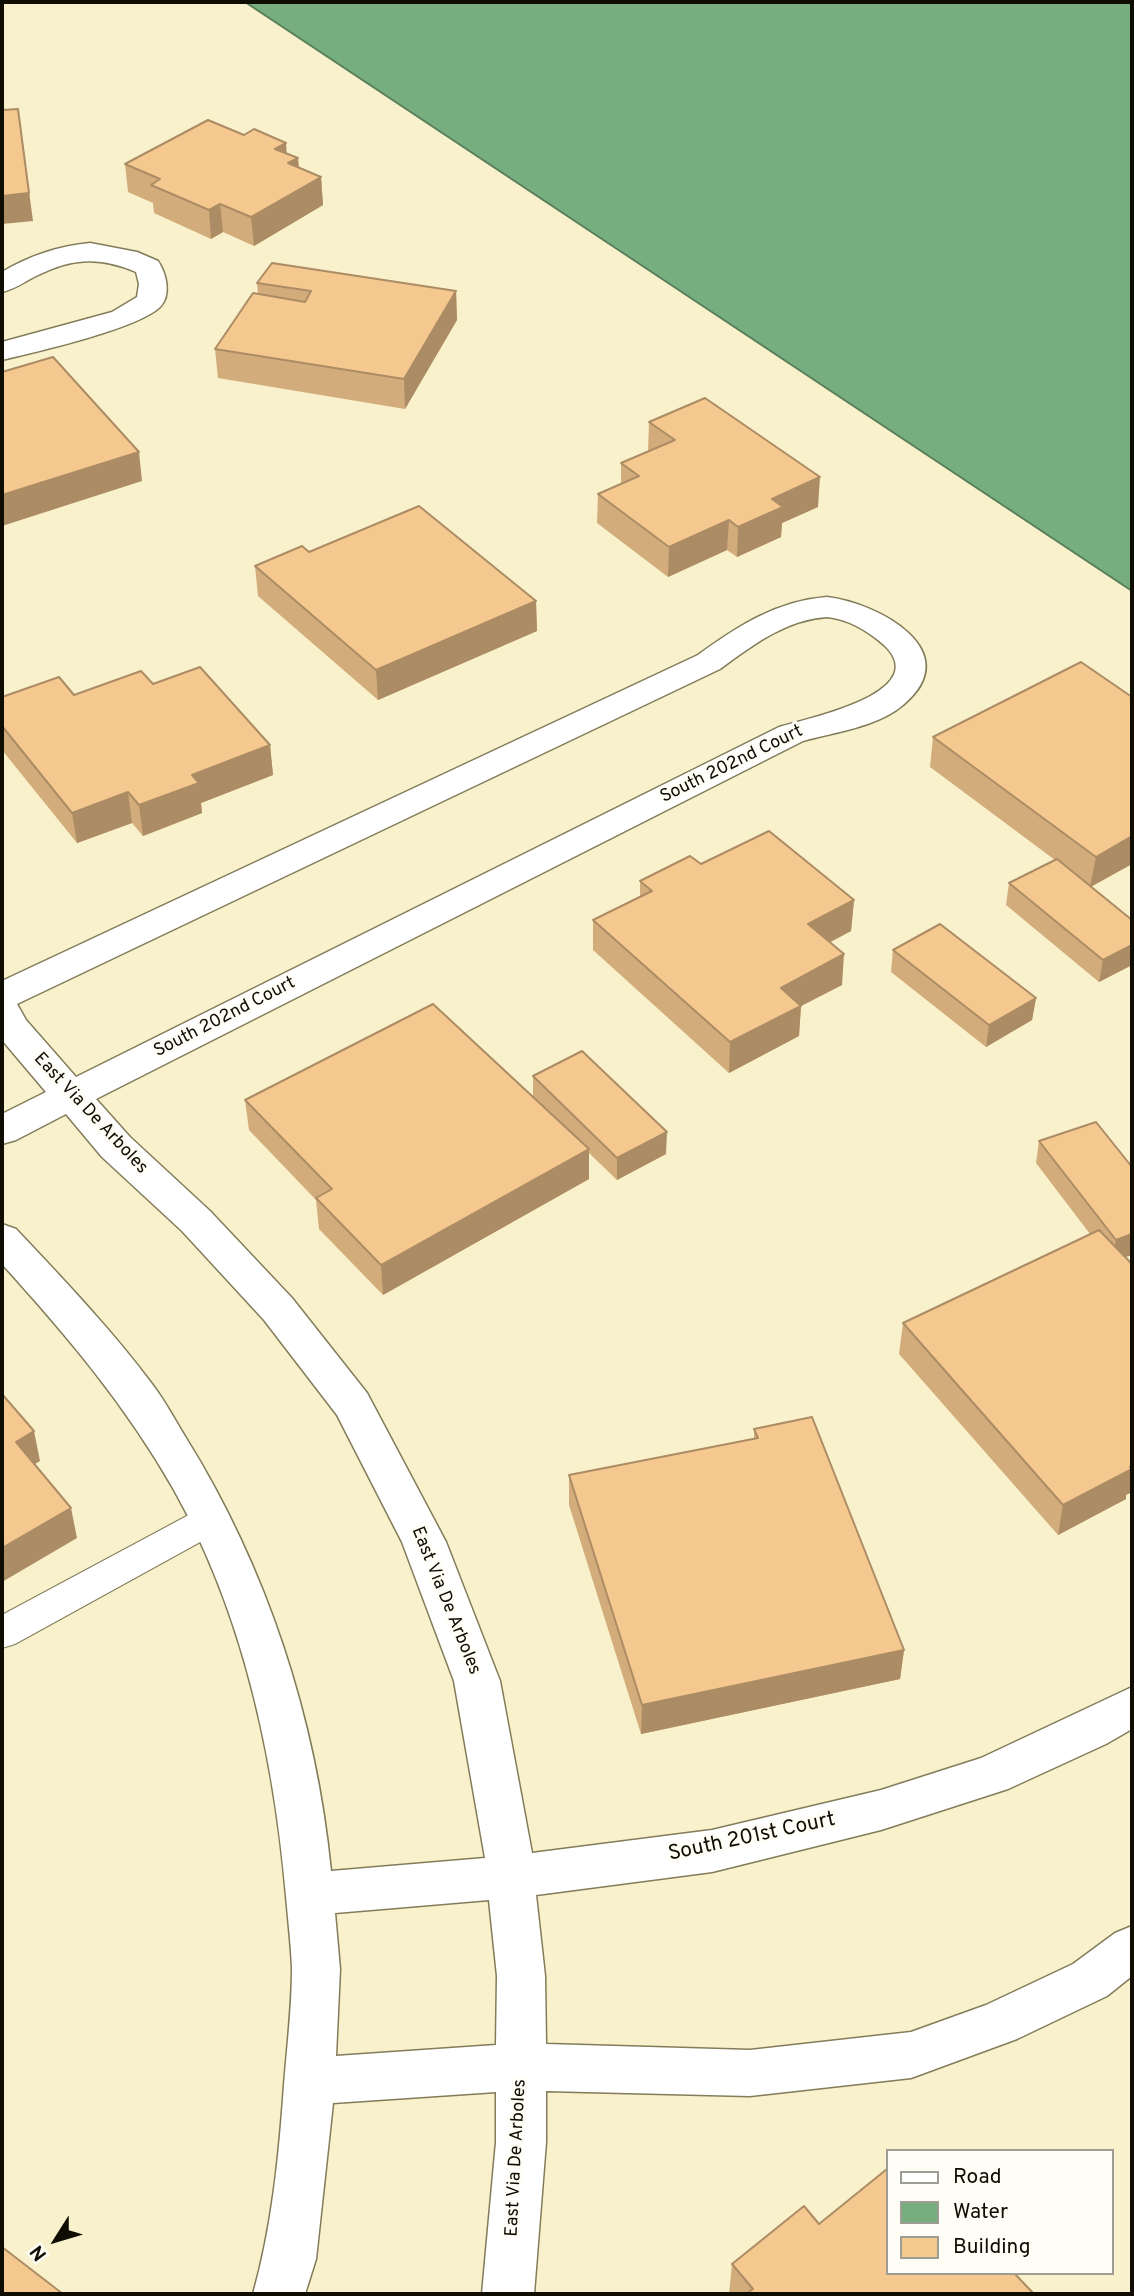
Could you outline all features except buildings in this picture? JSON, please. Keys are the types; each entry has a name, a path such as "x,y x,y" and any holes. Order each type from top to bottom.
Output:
{"street":[{"path":"2,284 48,257 83,251 124,254 148,267 153,284 150,301 122,318 55,334 2,351"},
{"name":"South 202nd Court","path":"2,996 709,662 756,628 786,615 828,607 862,615 899,640 911,659 909,678 889,700 791,734 2,1130"},
{"name":"East Via De Arboles","path":"2,1010 13,1029 116,1147 196,1221 278,1309 352,1404 424,1542 477,1681 506,1833 521,1976 522,2067 521,2142 508,2294"},
{"path":"2,1239 80,1323 139,1397 193,1485 240,1586 282,1713 303,1824 316,1969 306,2138 290,2259 279,2294"},
{"name":"South 201st Court","path":"309,1894 510,1877 712,1851 881,1810 992,1775 1090,1730 1132,1706"},
{"path":"310,2081 522,2067 750,2073 911,2055 1011,2018 1090,1980 1132,1948"}],"lane":[{"path":"2,1633 210,1520"}],"water":[{"path":"245,2 1132,2 1132,591"}]}
